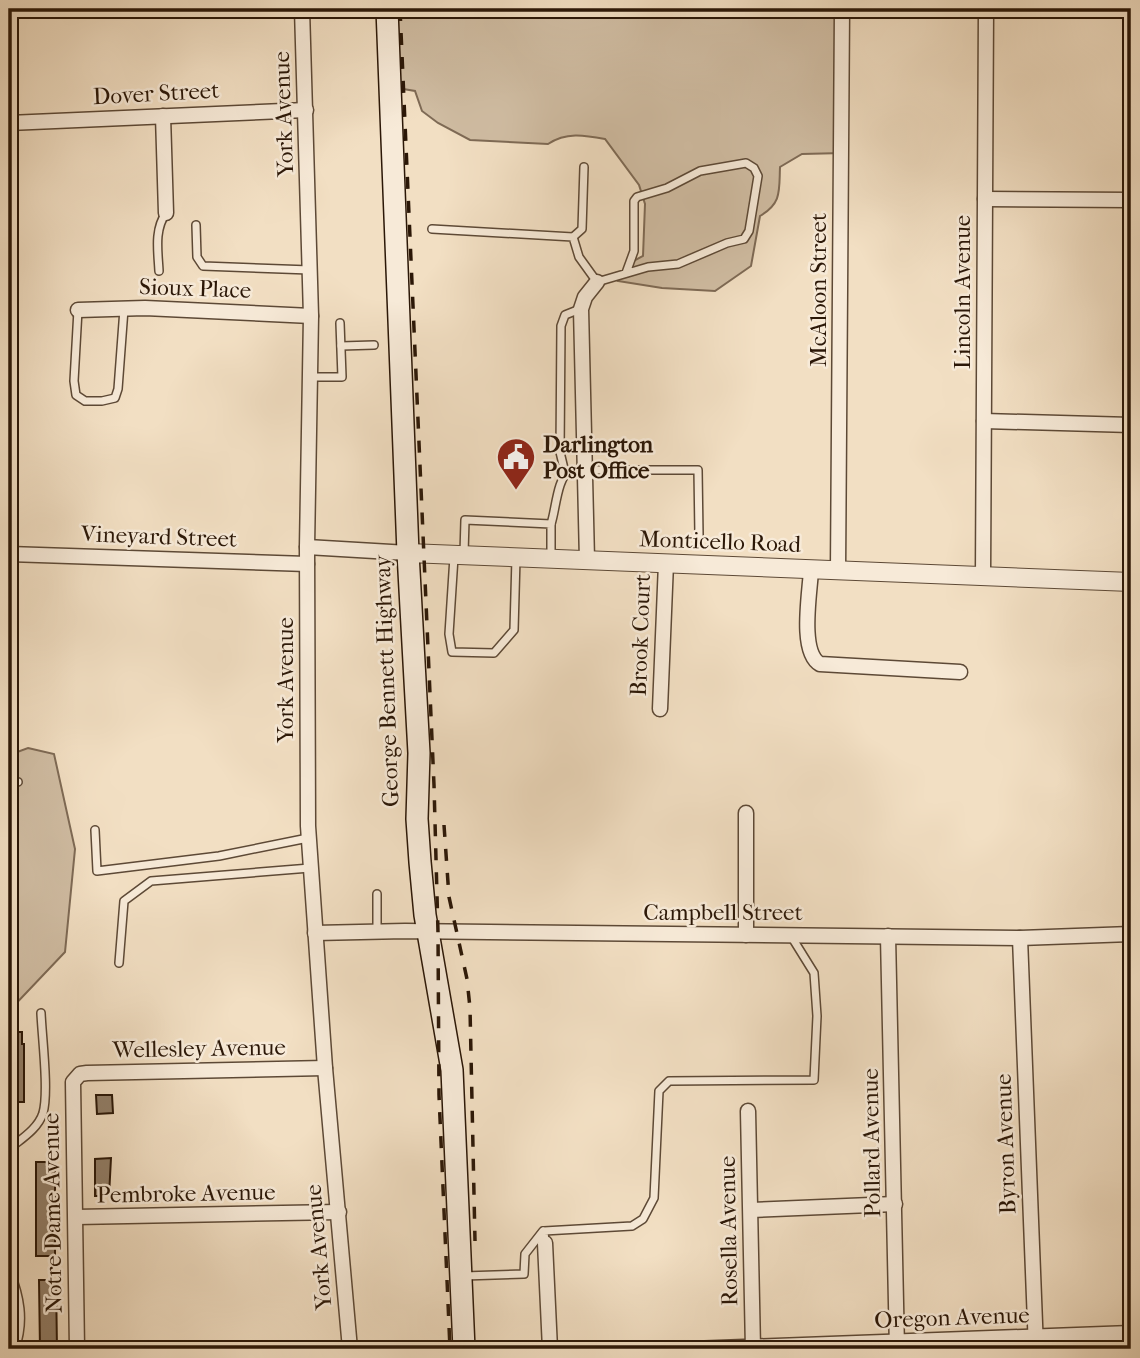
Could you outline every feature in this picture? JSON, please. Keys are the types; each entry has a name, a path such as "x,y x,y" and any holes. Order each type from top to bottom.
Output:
{"main road":[{"name":"George Bennett Highway","path":"387,9 408,553 419,752 419,862 428,932 453,1070 464,1349"}],"street":[{"name":"York Avenue","path":"302,9 311,316 307,547 310,868 350,1349"},
{"name":"McAloon Street","path":"838,571 842,9"},
{"name":"Lincoln Avenue","path":"983,576 986,9"},
{"name":"Dover Street","path":"9,122 306,110"},
{"path":"163,116 166,214"},
{"path":"985,199 1131,200"},
{"path":"587,560 581,309 585,297 597,282"},
{"name":"Sioux Place","path":"78,310 124,309 311,316"},
{"path":"984,421 1131,425"},
{"name":"Monticello Road","path":"307,547 1131,582"},
{"name":"Vineyard Street","path":"9,554 307,564"},
{"name":"Brook Court","path":"660,709 666,563"},
{"path":"811,570 807,644 814,660 820,664 960,672"},
{"path":"746,813 746,934"},
{"name":"Campbell Street","path":"314,933 1020,937 1131,934"},
{"name":"Pollard Avenue","path":"888,936 897,1346"},
{"name":"Byron Avenue","path":"1020,937 1035,1343"},
{"name":"Wellesley Avenue","path":"76,1077 87,1073 325,1068"},
{"name":"Notre Dame Avenue","path":"76,1077 73,1082 77,1349"},
{"name":"Rosella Avenue","path":"748,1111 753,1348"},
{"path":"751,1210 895,1203"},
{"name":"Pembroke Avenue","path":"76,1217 339,1212"},
{"path":"544,1237 550,1349"},
{"name":"Oregon Avenue","path":"691,1349 1035,1343 1131,1333"}],"lane":[{"path":"573,237 579,257 597,282 648,267 678,264 727,243 744,239 749,231 758,176 754,168 746,163 700,171 667,188 637,197 634,201 634,251 626,273"},
{"path":"432,229 573,237 582,229 584,167"},
{"path":"159,271 158,230 159,223 166,214"},
{"path":"196,225 197,257 203,266 310,270"},
{"path":"78,310 74,381 76,395 85,401 102,401 115,398 118,389 124,309"},
{"path":"551,558 551,524 565,473 561,452 561,326 565,315 581,309"},
{"path":"311,377 342,377 340,323"},
{"path":"341,346 374,345"},
{"path":"565,473 570,470 698,470 699,535"},
{"path":"516,557 514,630 494,653 452,652 449,634 465,520 551,524"},
{"path":"9,783 18,782"},
{"path":"95,830 97,871 219,856 309,838"},
{"path":"119,963 124,901 151,881 310,868"},
{"path":"377,894 377,932"},
{"path":"461,1276 524,1274 524,1254 544,1237 632,1226 643,1219 654,1198 659,1091 669,1081 814,1080 817,1016 814,973 791,935"},
{"path":"9,1149 33,1129 43,1113 41,1013"},
{"path":"9,1269 20,1301 21,1326 15,1349"}],"shaded area":[{"path":"387,9 844,9 843,153 802,154 780,167 778,196 772,206 760,216 751,266 715,291 662,288 618,281 626,265 643,256 645,204 639,185 605,139 568,136 548,144 470,140 438,123 422,111 415,91 391,87"},
{"path":"28,748 54,754 75,849 65,952 9,1011 9,755"}],"building":[{"path":"9,1032 22,1032 24,1102 9,1102"},
{"path":"96,1095 112,1095 113,1113 97,1114"},
{"path":"111,1158 109,1196 95,1196 95,1159"},
{"path":"36,1162 55,1162 55,1256 36,1256"},
{"path":"39,1280 56,1280 57,1349 40,1349"}],"railway":[{"path":"400,9 434,785 439,1095 450,1349"},
{"path":"444,825 449,897 467,979 470,1008 475,1241"}],"place":[{"name":"Darlington Post Office","path":"516,491"}]}
